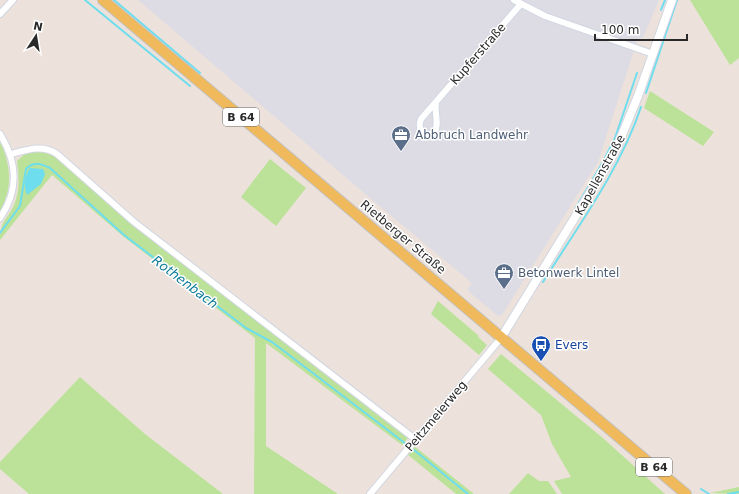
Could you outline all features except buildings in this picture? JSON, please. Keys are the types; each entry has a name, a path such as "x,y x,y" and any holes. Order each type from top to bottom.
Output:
{"main road":[{"name":"Rietberger Straße","path":"103,0 686,494"}],"street":[{"path":"0,14 13,0"},
{"path":"514,0 520,5 545,16 653,54"},
{"name":"Kapellenstraße","path":"501,338 615,152 672,0"},
{"name":"Kupferstraße","path":"436,103 434,112 437,126 434,133 428,135 421,132 420,123 436,103 520,5"},
{"path":"0,134 11,154 14,172 10,204 0,218"},
{"path":"11,154 40,148 50,149 134,222 415,439"},
{"name":"Peitzmeierweg","path":"370,494 501,338"}],"shaded area":[{"path":"138,0 659,0 643,38 638,38 598,162 502,315 498,316 467,290 472,283 371,199"}],"green space":[{"path":"690,0 739,0 739,58 730,65"},
{"path":"650,91 714,132 703,146 644,108"},
{"path":"0,142 4,150 8,168 9,185 0,211"},
{"path":"41,150 55,155 132,224 409,437 402,445 266,343 266,446 338,494 254,494 255,338 124,237 52,175 0,240 1,229 14,205 17,194 19,178 17,161 27,152"},
{"path":"270,159 306,188 276,226 241,197"},
{"path":"438,301 479,336 478,337 487,345 479,355 431,314"},
{"path":"501,354 604,439 665,494 562,494 554,481 571,477 552,444 541,415 488,369"},
{"path":"80,377 145,434 223,494 29,494 0,469 0,462"},
{"path":"414,446 474,494 456,494 407,454"},
{"path":"528,473 539,481 548,481 557,494 509,494"},
{"path":"739,487 739,494 710,493"}],"water":[{"path":"30,168 43,169 45,174 41,184 27,195 25,181"}],"waterway":[{"path":"85,0 190,86"},
{"path":"114,0 200,73"},
{"path":"661,10 665,0"},
{"path":"646,93 677,0"},
{"path":"575,209 603,162 615,138 637,73"},
{"path":"543,282 584,219 610,175 622,153 641,107"},
{"name":"Rothenbach","path":"0,233 20,206 26,169 35,164 41,164 50,168 124,235 246,328 272,342 406,444"},
{"name":"Rothenbach","path":"414,450 468,494"},
{"path":"701,489 709,494"},
{"path":"728,494 739,492"}],"place":[{"name":"Abbruch Landwehr","path":"401,152"},
{"name":"Betonwerk Lintel","path":"504,290"},
{"name":"Evers","path":"541,362"}]}
